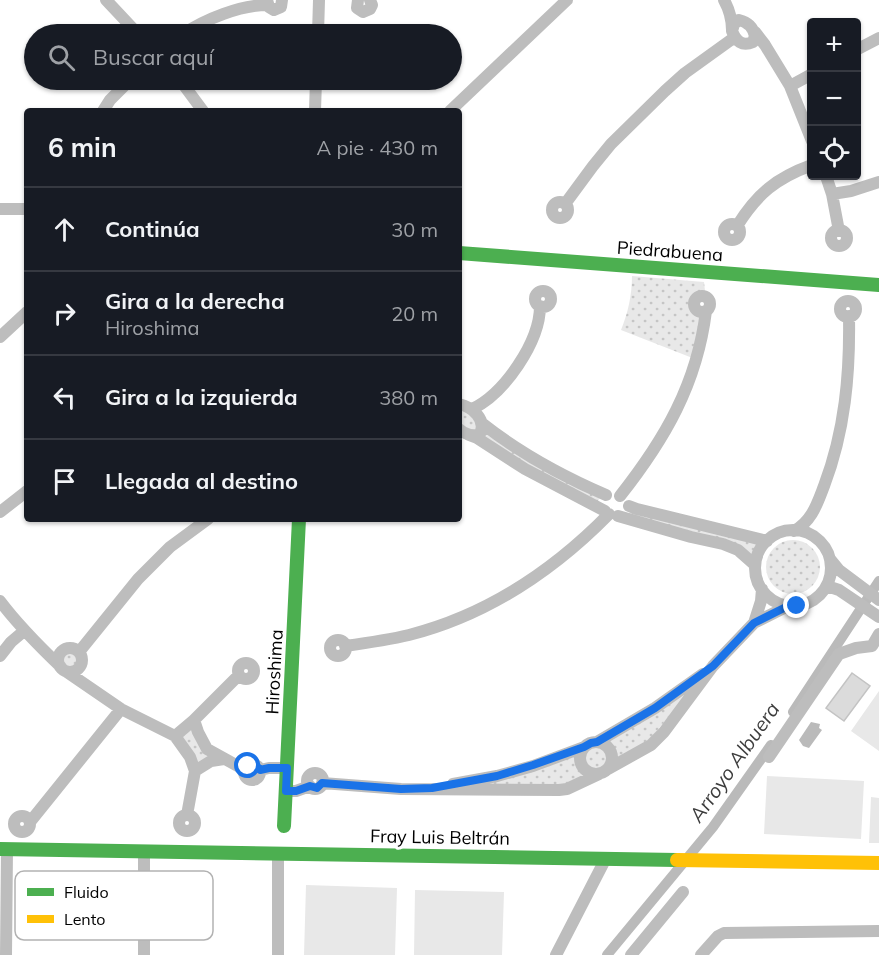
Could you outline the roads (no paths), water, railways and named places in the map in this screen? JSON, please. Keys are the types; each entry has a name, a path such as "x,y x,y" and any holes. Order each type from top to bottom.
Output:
{"street":[{"path":"106,0 129,24"},
{"path":"202,24 255,5 268,3 274,10 279,9 282,0"},
{"path":"319,24 320,0"},
{"path":"358,0 357,8 363,12 370,9 372,5 370,0"},
{"path":"453,108 567,0"},
{"path":"726,0 752,27 765,45 789,86 807,129"},
{"path":"726,0 733,34 741,43 757,47 772,57"},
{"path":"565,204 611,144 665,91 733,34 734,24 739,20 746,21"},
{"path":"748,44 753,42 754,32"},
{"path":"861,47 879,38"},
{"path":"789,86 807,77"},
{"path":"105,108 120,90"},
{"path":"187,90 201,108"},
{"path":"315,108 316,90"},
{"path":"737,226 764,191 781,178 807,167"},
{"path":"827,180 832,194 839,231"},
{"path":"832,194 879,182"},
{"path":"0,209 24,209"},
{"name":"Piedrabuena","path":"462,253 879,285"},
{"path":"463,405 479,406 499,390 522,359 537,327 540,306"},
{"path":"620,496 651,456 684,394 700,348 706,311"},
{"path":"0,337 24,315"},
{"path":"794,531 812,516 831,468 843,420 849,349 849,316"},
{"path":"345,646 408,635 464,617 486,607 548,568 577,546 611,514 627,512 626,501 620,496 606,495 544,465 507,442 463,405"},
{"path":"464,432 480,434 483,424"},
{"path":"464,432 484,442 525,469 611,514 723,544 738,550 755,566"},
{"path":"0,512 24,492"},
{"path":"606,495 603,506 611,514"},
{"path":"628,506 767,541"},
{"path":"812,516 815,538"},
{"path":"94,691 80,658 72,648 61,652 58,660 64,670 74,672 80,667 80,658 138,579 170,547 204,522"},
{"name":"Hiroshima","path":"284,826 299,522"},
{"path":"830,559 830,577 820,596 809,603 797,606 772,601 766,596 758,581 755,566 757,555 767,541 781,532 805,532 825,547 838,570 879,600"},
{"path":"827,586 839,590 875,615"},
{"path":"754,623 761,602 762,588"},
{"path":"0,601 24,631 64,670 121,709 175,736 195,771 187,815"},
{"path":"286,791 296,791 316,785 484,791 567,789 604,772 656,741 713,666 754,623 788,606"},
{"path":"0,656 24,631"},
{"path":"769,757 839,654 856,648 872,646 879,634"},
{"path":"35,640 52,648 65,650"},
{"path":"432,788 497,776 597,742 655,708 713,666"},
{"path":"175,736 239,675"},
{"path":"30,822 121,709"},
{"path":"194,720 207,749 245,770 247,777 254,779 259,775 260,770 287,768"},
{"path":"597,742 610,750 612,760 604,772"},
{"path":"584,747 580,754 584,770 589,773 604,772"},
{"path":"195,771 211,761 224,759"},
{"path":"4,849 6,955"},
{"name":"Fray Luis Beltrán","path":"4,849 879,862"},
{"path":"144,852 144,871"},
{"path":"278,853 278,955"},
{"path":"556,955 606,858"},
{"path":"638,952 683,891"},
{"path":"701,955 718,936 724,933 879,931"}],"waterway":[{"name":"Arroyo Albuera","path":"793,712 879,581"},
{"name":"Arroyo Albuera","path":"607,955 713,827 771,745"}]}
